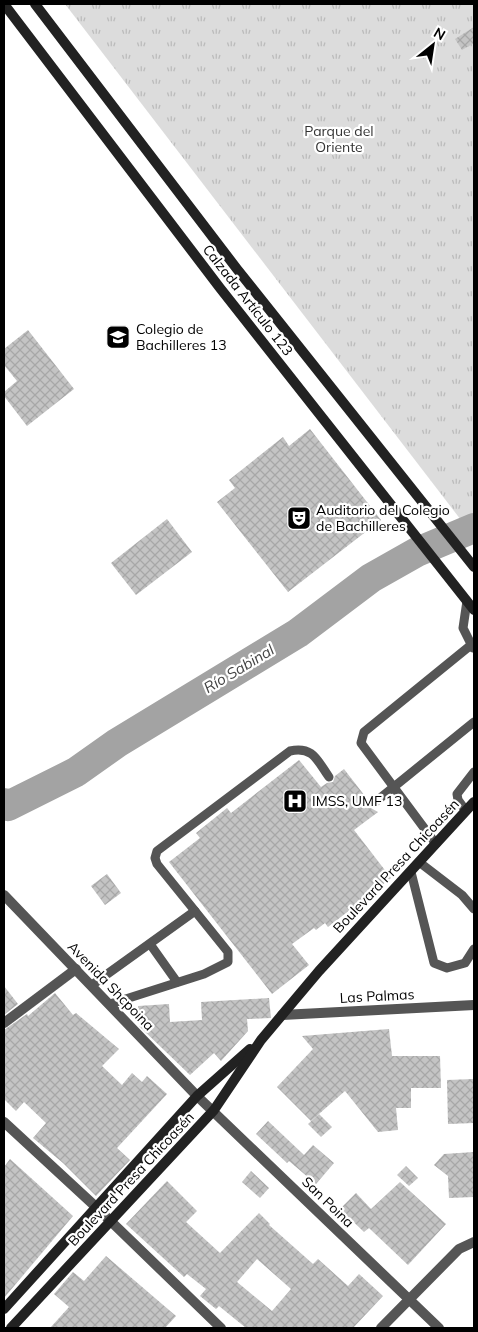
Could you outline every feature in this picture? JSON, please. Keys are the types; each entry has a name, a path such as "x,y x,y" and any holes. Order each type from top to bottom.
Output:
{"main road":[{"name":"Calzada Artículo 123","path":"4,4 220,288 474,610"},
{"name":"Calzada Artículo 123","path":"35,4 237,269 471,563"},
{"name":"Boulevard Presa Chicoasén","path":"11,1328 214,1110 261,1040 282,1015 474,802"},
{"name":"Boulevard Presa Chicoasén","path":"4,1309 197,1096 261,1040"}],"street":[{"name":"Avenida Shcpoina","path":"4,896 92,985 197,1096"},
{"path":"4,1023 76,969"},
{"name":"Las Palmas","path":"282,1015 474,1005"},
{"name":"San Poina","path":"197,1096 214,1110 439,1328"},
{"path":"4,1122 96,1207 221,1328"},
{"path":"382,1328 459,1249 474,1242"}],"lane":[{"path":"436,844 361,742 364,732 472,647 463,628 467,601"},
{"path":"374,803 474,722"},
{"path":"110,1004 204,974 228,962 228,952 157,864 155,858 157,851 290,751 301,749 311,752 329,776"},
{"path":"466,811 458,800 457,794 474,772"},
{"path":"419,862 462,895 474,909"},
{"path":"410,872 434,963 447,968 465,963 474,949"},
{"path":"92,985 195,911"},
{"path":"150,944 177,982"}],"green space":[{"name":"Parque del Oriente","path":"65,4 474,4 474,537"}],"building":[{"path":"474,27 474,43 462,50 455,39"},
{"path":"28,330 74,389 27,426 4,396 4,392 17,381 4,365 4,349"},
{"path":"310,429 381,520 288,592 217,502 235,488 229,480 283,437 289,446"},
{"path":"167,519 192,552 136,595 111,563"},
{"path":"299,760 321,787 333,782 335,776 344,769 368,800 369,807 378,812 354,830 391,878 328,927 325,923 316,930 314,928 292,944 309,965 272,994 169,862 200,838 196,833 227,808 231,813"},
{"path":"107,874 121,893 105,905 91,886"},
{"path":"4,986 18,1004 4,1015"},
{"path":"55,993 73,1015 76,1013 119,1049 102,1066 122,1085 132,1073 142,1082 147,1076 167,1094 117,1148 130,1160 96,1196 63,1163 33,1138 46,1123 24,1102 16,1111 4,1099 4,1030 27,1014 28,1016"},
{"path":"269,998 271,1018 247,1019 248,1031 221,1061 214,1053 190,1075 139,1026 138,1006 169,1004 170,1022 202,1020 201,1002"},
{"path":"389,1029 392,1056 440,1056 441,1088 411,1088 411,1108 396,1108 398,1130 378,1132 345,1091 311,1121 277,1087 313,1049 302,1036"},
{"path":"474,1079 474,1123 448,1124 447,1080"},
{"path":"319,1114 332,1127 321,1137 308,1124"},
{"path":"268,1121 304,1155 313,1145 334,1163 316,1184 289,1161 287,1163 256,1134"},
{"path":"474,1152 474,1197 449,1198 448,1176 434,1165 444,1154"},
{"path":"10,1159 73,1216 4,1298 4,1167"},
{"path":"406,1166 418,1178 409,1186 397,1175"},
{"path":"251,1171 269,1188 260,1198 242,1182"},
{"path":"167,1181 197,1211 186,1222 220,1253 259,1213 269,1225 313,1264 318,1259 348,1286 359,1274 383,1296 353,1328 246,1328 219,1306 216,1309 200,1296 206,1289 187,1274 184,1277 126,1224","holes":["257,1259 291,1289 272,1311 237,1282"]},
{"path":"400,1182 446,1224 408,1265 369,1228 364,1232 340,1209 356,1193 371,1209"},
{"path":"106,1256 176,1316 165,1328 50,1328 69,1307 54,1294 73,1272 84,1281"}],"waterway":[{"name":"Río Sabinal","path":"4,803 8,806 76,772 117,743 298,633 371,578 417,552 474,528"}],"place":[{"name":"Colegio de Bachilleres 13","path":"118,337"},
{"name":"Auditorio del Colegio de Bachilleres","path":"299,518"},
{"name":"IMSS, UMF 13","path":"295,801"}]}
